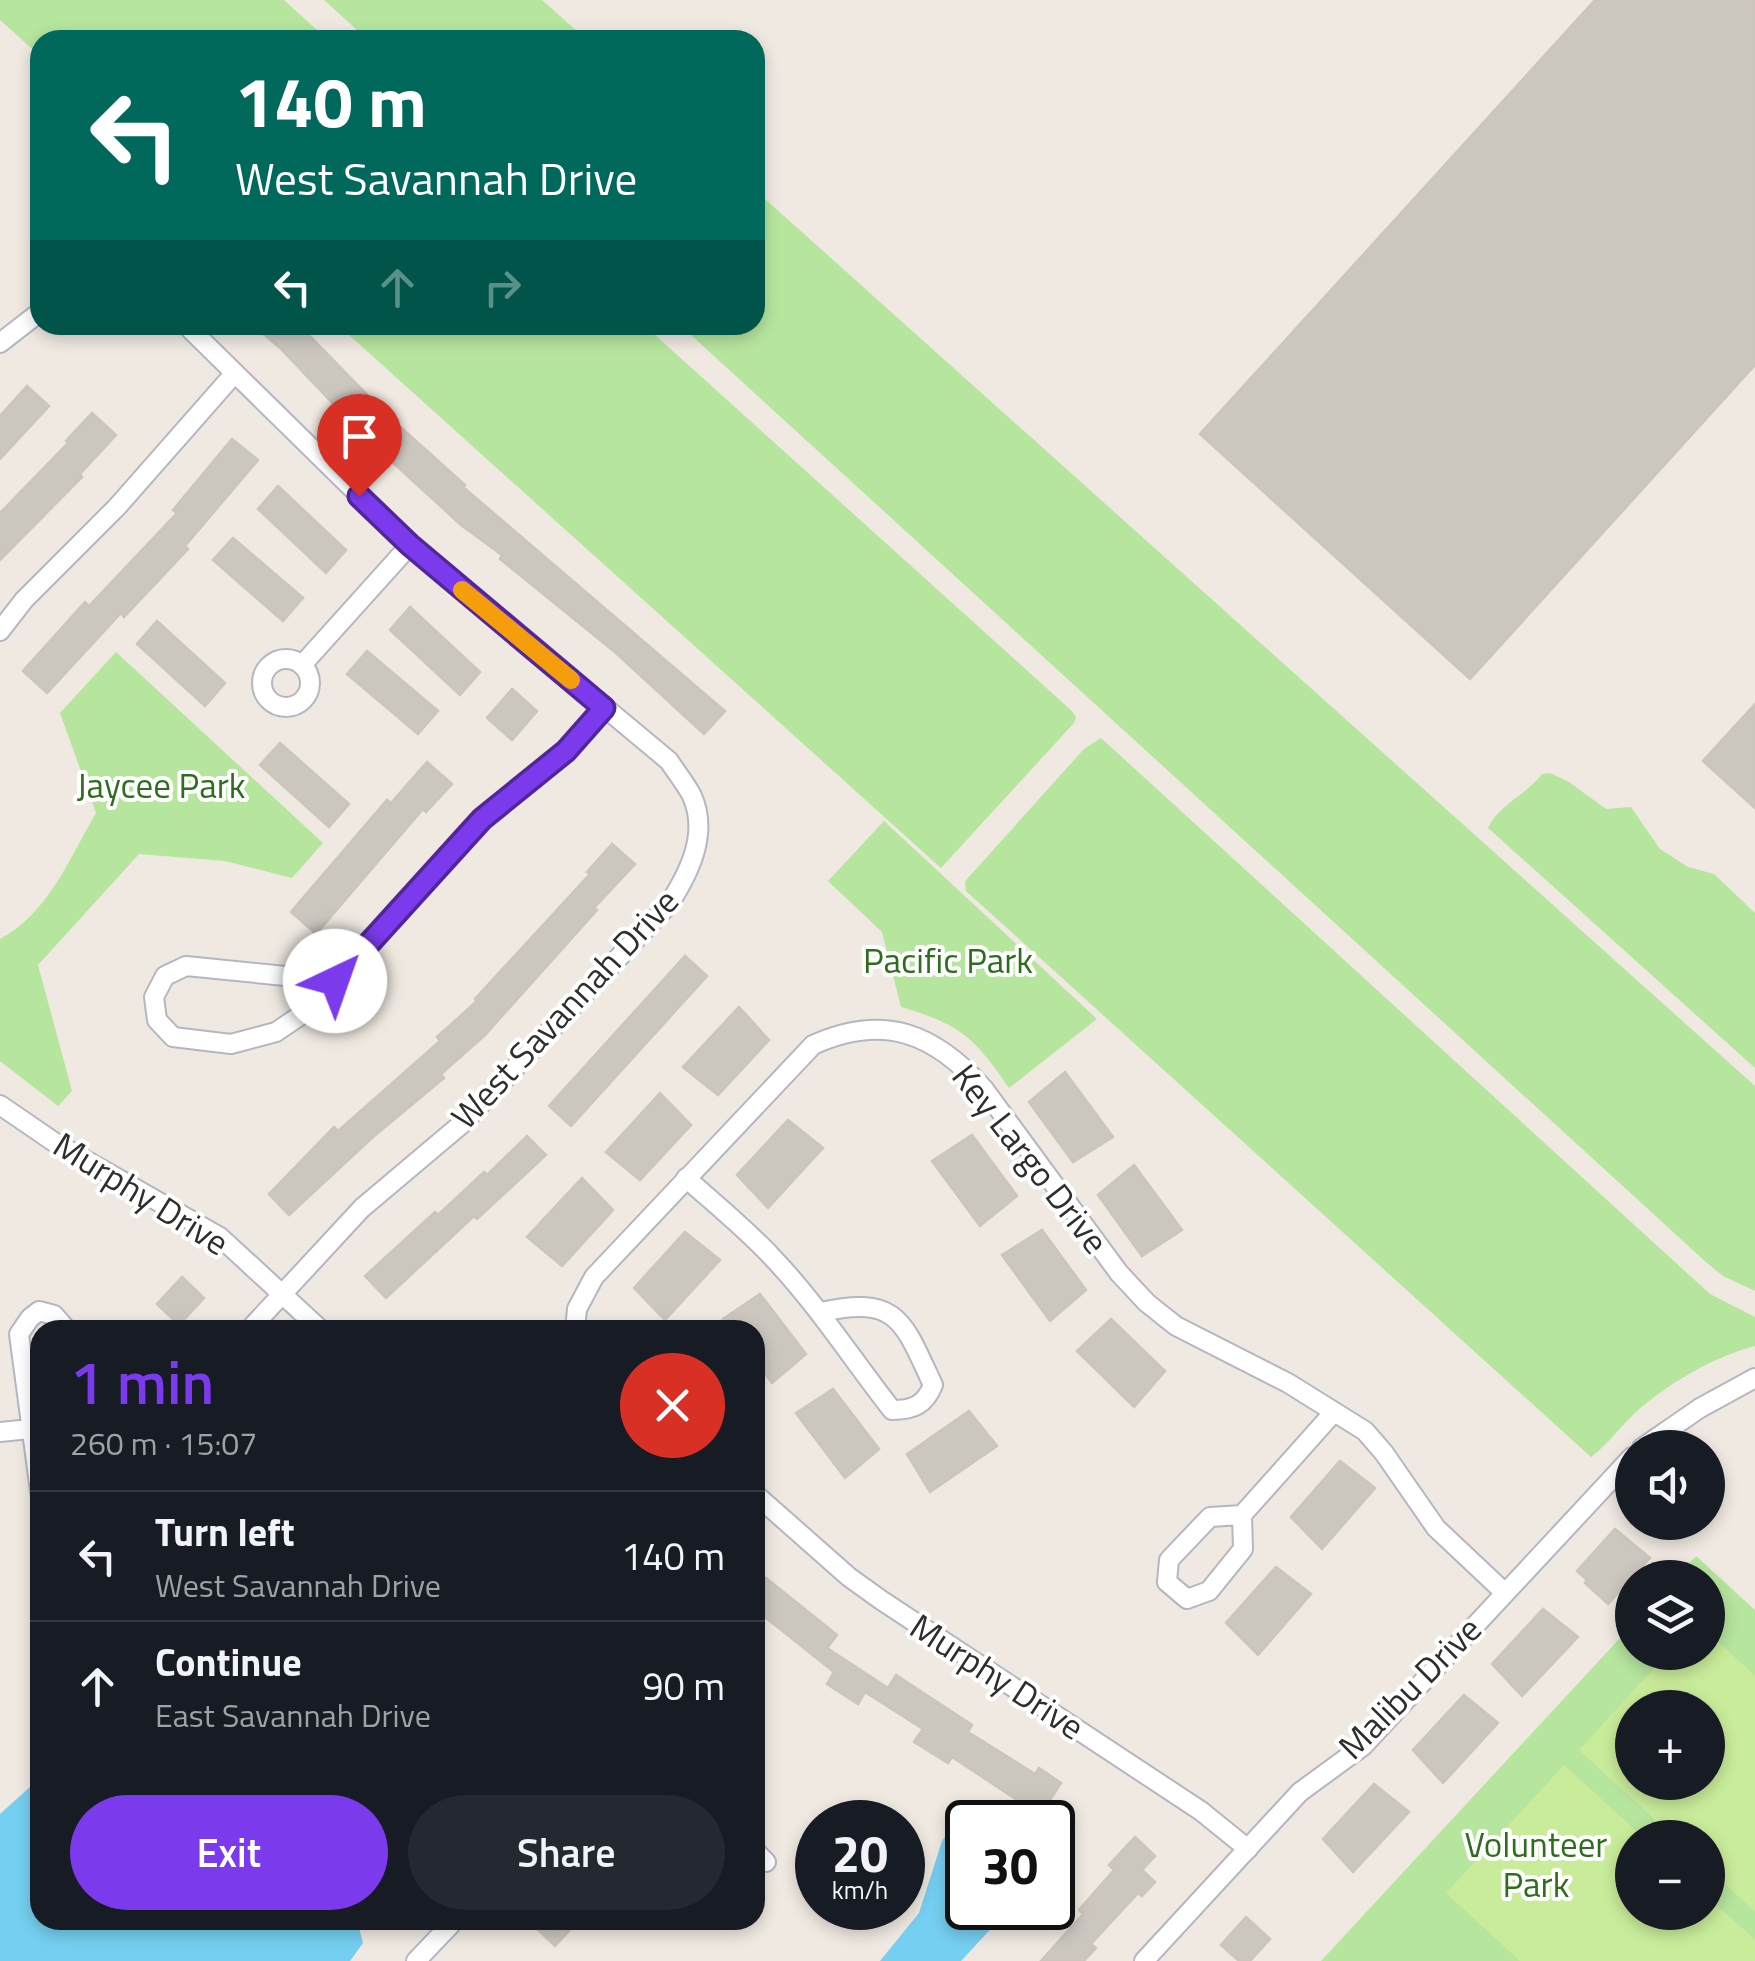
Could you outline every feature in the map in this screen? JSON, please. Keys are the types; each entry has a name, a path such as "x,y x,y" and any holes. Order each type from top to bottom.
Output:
{"street":[{"path":"0,344 30,320"},
{"name":"West Savannah Drive","path":"196,335 410,545 669,762 693,798 698,838 689,872 669,904 464,1122 362,1208 259,1320"},
{"path":"0,631 24,600 117,507 234,374"},
{"path":"302,665 410,545"},
{"path":"335,981 186,966 165,976 154,997 154,1009 164,1030 173,1037 231,1044 276,1032 304,1012 335,981 482,819 566,751 604,708"},
{"name":"Key Largo Drive","path":"576,1320 577,1309 594,1278 813,1045 842,1032 876,1028 909,1033 962,1064 1118,1273 1147,1303 1176,1326 1288,1384 1365,1432 1436,1528 1504,1592"},
{"name":"Murphy Drive","path":"0,1105 54,1142 220,1237 310,1320"},
{"path":"686,1178 770,1254 820,1312 892,1410 912,1410 928,1398 933,1385 909,1334 889,1313 858,1304 820,1312"},
{"path":"30,1399 19,1334 39,1311 54,1314 59,1320"},
{"path":"1668,1430 1755,1378"},
{"path":"1242,1515 1210,1517 1169,1560 1167,1582 1187,1599 1209,1591 1243,1549 1242,1515 1334,1412"},
{"path":"0,1432 30,1429"},
{"name":"Malibu Drive","path":"1144,1961 1300,1792 1363,1746 1615,1475"},
{"name":"Murphy Drive","path":"765,1512 881,1600 1202,1812 1248,1849"},
{"path":"416,1961 445,1930"}],"green space":[{"path":"0,0 284,0 317,30 30,30 30,47 0,20"},
{"path":"324,0 542,0 576,30 357,30"},
{"path":"765,199 1755,1086 1755,1291 1723,1276 691,335 765,335"},
{"path":"349,335 655,335 1076,717 941,868"},
{"name":"Jaycee Park","path":"116,652 323,843 292,878 225,861 139,854 38,965 72,1091 58,1106 0,1061 0,939 45,900 96,813 60,713"},
{"path":"1101,738 1710,1294 1755,1317 1755,1346 1708,1364 1663,1391 1615,1430 1591,1457 966,891 968,878 1084,749"},
{"path":"1550,773 1606,809 1631,807 1660,849 1688,867 1714,874 1755,913 1755,1068 1488,828 1542,774"},
{"name":"Pacific Park","path":"884,821 1097,1019 1009,1088 964,1035 938,1020 901,1007 882,932 828,881"},
{"name":"Volunteer Park","path":"1725,1583 1755,1610 1755,1961 1321,1961 1615,1643 1615,1670 1725,1670"},
{"path":"1725,1648 1755,1676 1755,1912 1725,1884 1725,1820 1655,1820 1634,1800 1725,1800 1725,1690 1634,1690 1652,1670 1725,1670"},
{"path":"1615,1711 1615,1783 1579,1750"},
{"path":"1564,1765 1624,1820 1615,1820 1615,1930 1725,1930 1725,1913 1755,1940 1755,1961 1520,1961 1446,1893"}],"water":[{"path":"30,1787 30,1930 360,1930 363,1943 350,1961 0,1961 0,1814"},
{"path":"945,1837 945,1930 990,1930 961,1961 880,1961 905,1930 925,1930 925,1894"}],"building":[{"path":"1595,0 1755,0 1755,365 1470,679 1200,434"},
{"path":"265,335 309,335 463,487 725,711 704,734 616,653 461,525 364,436"},
{"path":"27,386 49,406 0,459 0,416"},
{"path":"92,413 116,435 80,474 82,477 0,560 0,513"},
{"path":"232,439 258,460 185,546 188,549 124,617 121,613 47,693 23,671 85,602 89,606 177,513 173,510"},
{"path":"278,486 346,550 326,573 258,509"},
{"path":"233,538 303,598 283,621 213,560"},
{"path":"410,607 480,672 460,695 390,630"},
{"path":"157,621 225,683 205,706 137,644"},
{"path":"367,651 438,711 418,734 347,674"},
{"path":"512,689 537,711 512,740 487,718"},
{"path":"1755,704 1755,808 1703,761"},
{"path":"280,743 349,804 329,827 260,765"},
{"path":"427,762 452,784 426,812 423,809 316,934 291,912 387,800 391,803"},
{"path":"612,844 635,864 594,908 597,910 485,1035 441,1074 444,1078 289,1215 269,1194 334,1127 338,1131 440,1041 437,1037 477,1001"},
{"path":"685,956 707,976 571,1126 549,1106"},
{"path":"739,1007 769,1040 718,1095 683,1067"},
{"path":"1065,1072 1113,1137 1073,1162 1029,1102"},
{"path":"660,1093 691,1125 640,1180 606,1152"},
{"path":"788,1120 823,1148 768,1208 737,1175"},
{"path":"972,1135 1017,1196 980,1226 932,1161"},
{"path":"527,1136 546,1155 386,1298 365,1276 435,1212 438,1215 484,1172 487,1175"},
{"path":"1134,1165 1182,1230 1142,1256 1098,1195"},
{"path":"582,1178 613,1210 562,1266 527,1237"},
{"path":"1042,1230 1086,1290 1050,1321 1002,1255"},
{"path":"685,1232 720,1260 665,1320 634,1288"},
{"path":"182,1277 204,1298 184,1320 174,1320 157,1304"},
{"path":"760,1294 806,1354 772,1383 765,1374 765,1320 723,1319"},
{"path":"1111,1319 1165,1371 1134,1407 1077,1351"},
{"path":"833,1389 879,1449 845,1478 796,1413"},
{"path":"969,1411 997,1446 930,1492 907,1454"},
{"path":"1340,1461 1375,1488 1322,1549 1291,1517"},
{"path":"1615,1529 1615,1540 1628,1540 1650,1558 1615,1560 1615,1596 1608,1604 1577,1571"},
{"path":"1276,1567 1311,1594 1258,1655 1226,1623"},
{"path":"766,1578 837,1635 827,1648 888,1688 896,1675 972,1725 968,1732 1035,1774 1039,1768 1061,1783 1050,1800 1017,1800 952,1757 948,1763 914,1742 923,1729 865,1692 858,1704 827,1684 834,1672 765,1617"},
{"path":"1543,1609 1578,1637 1522,1696 1492,1664"},
{"path":"1464,1695 1498,1723 1443,1783 1413,1750"},
{"path":"1374,1784 1409,1812 1353,1872 1323,1839"},
{"path":"1135,1837 1155,1856 1142,1870 1155,1882 1142,1896 1138,1893 1091,1944 1096,1948 1084,1961 1041,1961 1069,1930 1075,1930 1075,1923 1083,1914 1079,1910 1114,1870 1109,1865"},
{"path":"1246,1917 1270,1939 1250,1961 1239,1961 1221,1945"},
{"path":"538,1930 570,1930 555,1946"}],"slow traffic":[{"path":"462,590 571,680"}],"route":[{"path":"335,981 482,819 566,751 604,708 410,545 359,496"}]}
